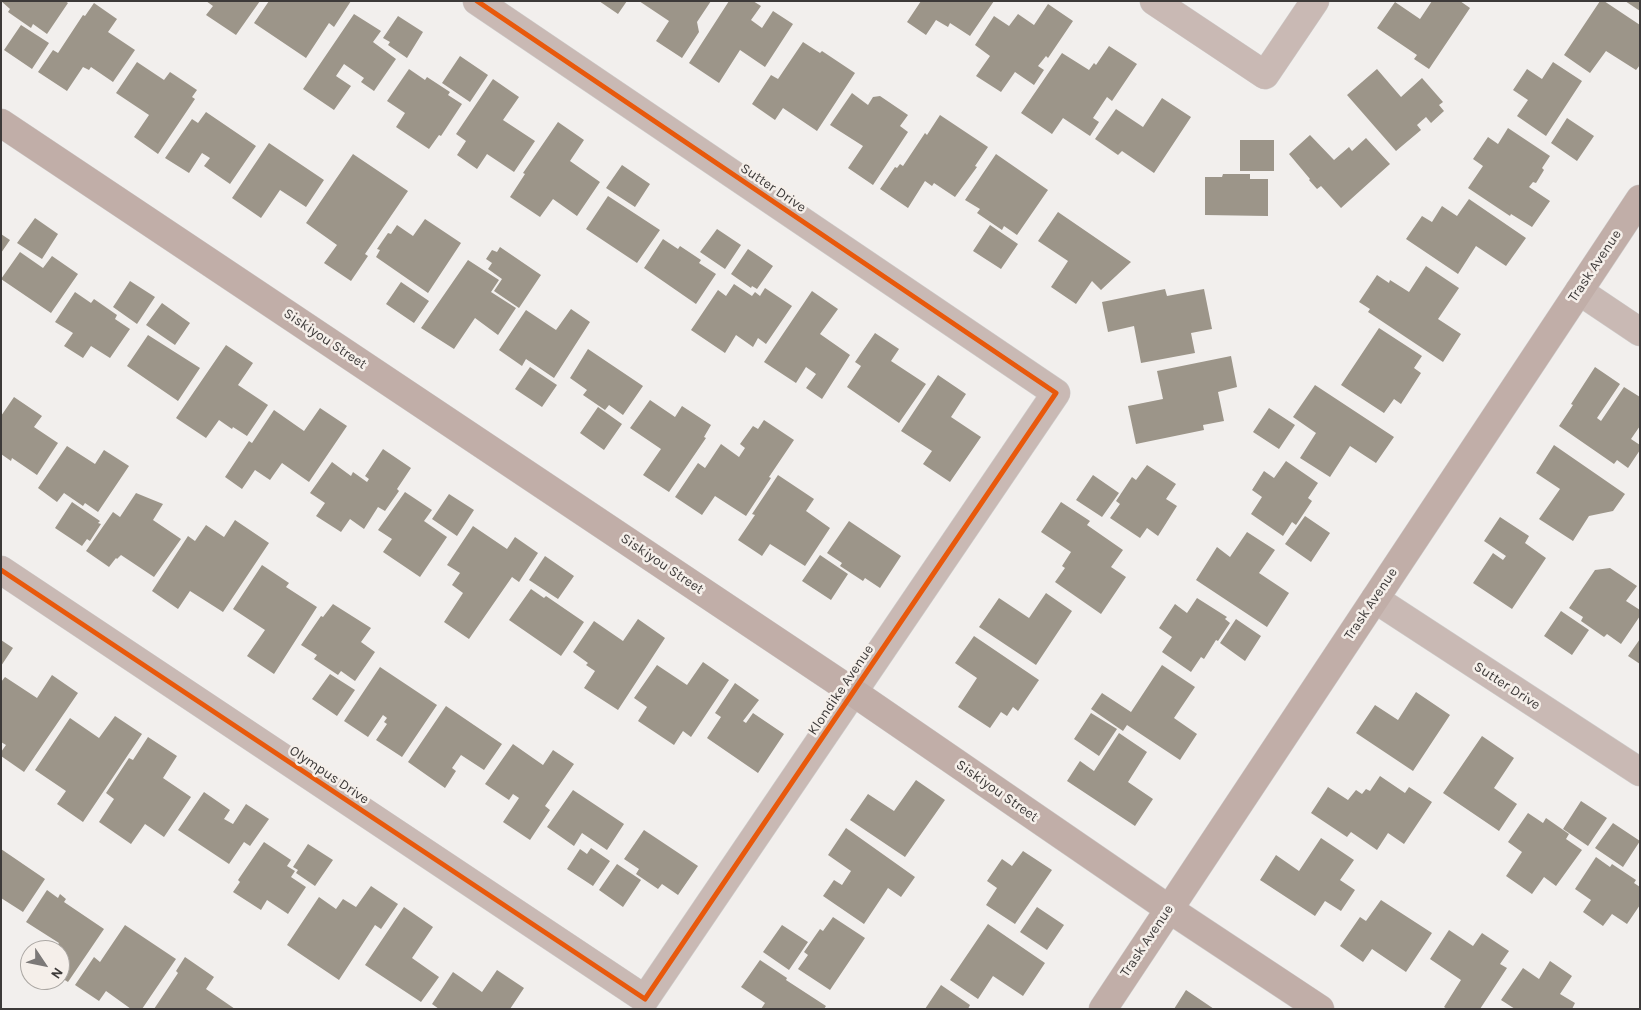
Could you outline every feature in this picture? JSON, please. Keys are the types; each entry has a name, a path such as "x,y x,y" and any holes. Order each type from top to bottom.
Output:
{"street":[{"name":"Sutter Drive","path":"477,1 1056,393"},
{"path":"1154,1 1265,74 1315,1"},
{"name":"Siskiyou Street","path":"1,123 854,692 1169,909 1320,1009"},
{"name":"Trask Avenue","path":"1103,1009 1640,199"},
{"path":"1579,291 1640,332"},
{"name":"Klondike Avenue","path":"645,999 1056,393"},
{"name":"Olympus Drive","path":"1,570 645,999"},
{"name":"Sutter Drive","path":"1375,599 1640,772"}],"building":[{"path":"1,1 65,1 68,3 47,34 33,24 31,28 8,12 10,9"},
{"path":"206,1 260,1 236,35 206,15 213,6"},
{"path":"269,1 351,1 334,27 329,23 306,58 254,23"},
{"path":"599,1 627,1 618,14"},
{"path":"639,1 711,1 697,22 699,32 682,58 656,41 669,21"},
{"path":"729,1 753,1 761,6 751,20 762,28 773,11 793,24 765,67 740,50 719,83 689,63"},
{"path":"921,1 994,1 970,36 950,23 948,27 936,20 926,35 907,22"},
{"path":"1432,1 1460,1 1470,8 1429,69 1414,59 1417,55 1377,28 1395,2 1420,19"},
{"path":"1600,1 1604,1 1640,25 1640,65 1636,70 1606,51 1590,73 1564,55"},
{"path":"1625,1 1640,1 1640,11"},
{"path":"94,3 117,19 108,32 135,50 113,82 91,67 89,70 83,67 67,91 38,72 53,50 58,53 83,15 85,16"},
{"path":"1048,4 1073,21 1048,58 1046,56 1038,66 1044,70 1034,85 1015,72 1001,92 976,76 990,56 975,45 994,16 1009,26 1018,14 1034,25"},
{"path":"354,14 381,31 373,42 396,59 374,91 361,82 364,78 344,64 336,76 351,86 334,110 303,89"},
{"path":"398,16 423,32 407,58 388,45 390,42 383,38"},
{"path":"21,25 49,43 32,69 4,50"},
{"path":"803,42 820,53 822,51 855,73 817,131 783,108 775,120 752,104 771,75 778,79"},
{"path":"1109,46 1137,64 1112,101 1107,97 1093,118 1099,122 1090,136 1063,118 1052,134 1021,113 1062,53 1089,70 1094,63 1096,65"},
{"path":"460,56 488,75 470,102 442,83"},
{"path":"137,62 164,80 170,72 197,90 192,97 195,99 158,154 134,137 149,115 116,93"},
{"path":"1553,62 1582,81 1546,136 1517,116 1528,100 1513,90 1527,69 1542,79"},
{"path":"409,69 425,80 427,77 450,92 448,95 462,104 441,136 439,135 429,149 396,127 405,113 387,101"},
{"path":"1377,69 1401,97 1422,78 1443,102 1439,105 1444,111 1431,123 1426,117 1417,125 1421,130 1396,151 1347,95"},
{"path":"493,79 519,97 503,120 535,141 514,172 487,154 477,169 457,155 466,141 456,134"},
{"path":"852,93 868,105 873,97 880,96 908,115 900,126 908,132 873,185 848,168 863,146 830,125"},
{"path":"1162,98 1191,117 1154,173 1122,151 1118,155 1095,139 1116,109 1143,127"},
{"path":"206,112 256,146 230,184 204,166 210,158 202,153 189,173 165,158 192,119 198,123"},
{"path":"940,115 988,147 975,166 977,167 955,197 934,183 932,186 925,181 908,208 880,189 895,167 897,168 900,164 903,166 925,133 927,135"},
{"path":"1567,118 1594,136 1577,161 1551,143"},
{"path":"558,122 584,140 570,161 600,182 577,216 553,199 540,217 510,197 525,174 523,173"},
{"path":"1508,128 1550,156 1542,168 1544,170 1536,183 1533,182 1529,187 1550,201 1532,227 1511,214 1510,216 1468,188 1483,166 1473,159 1488,137 1498,144"},
{"path":"1310,135 1334,160 1349,147 1352,151 1366,138 1390,164 1341,208 1321,186 1317,189 1289,154"},
{"path":"1240,140 1274,140 1274,171 1240,171"},
{"path":"269,143 324,180 306,207 280,190 261,218 232,198"},
{"path":"353,154 408,191 365,254 368,256 351,281 324,263 337,245 306,223"},
{"path":"996,154 1048,190 1017,235 1004,226 1002,230 977,213 980,209 965,200"},
{"path":"622,165 650,184 635,207 606,188"},
{"path":"1223,174 1250,174 1250,179 1268,179 1268,216 1205,215 1205,177 1222,177"},
{"path":"608,196 660,230 637,263 586,229"},
{"path":"1469,199 1526,238 1506,266 1476,246 1458,274 1406,239 1422,216 1432,222 1442,206 1457,216"},
{"path":"1058,212 1131,262 1101,290 1092,281 1076,304 1051,287 1068,261 1038,241"},
{"path":"35,218 58,234 42,259 17,243"},
{"path":"425,219 461,243 428,293 376,257 380,250 377,249 388,233 391,234 397,225 413,236"},
{"path":"990,225 1018,244 1001,269 973,251"},
{"path":"717,229 741,245 725,269 700,252"},
{"path":"1,234 10,240 1,253"},
{"path":"663,239 678,249 680,246 701,260 699,263 716,274 696,304 644,268"},
{"path":"500,247 541,275 519,308 494,291 502,279 488,269 492,263 486,259 492,250 497,252"},
{"path":"748,249 773,266 757,289 752,286 751,288 731,274"},
{"path":"20,252 43,268 52,256 78,274 51,313 1,279"},
{"path":"468,260 499,280 491,292 516,308 498,335 475,318 454,349 421,328"},
{"path":"1426,266 1459,288 1438,319 1461,334 1443,362 1368,312 1370,309 1359,302 1377,275 1389,283 1390,280 1409,292"},
{"path":"130,281 155,297 137,324 113,307"},
{"path":"401,282 429,301 414,323 386,304"},
{"path":"734,284 752,296 755,292 760,296 765,288 792,306 766,344 758,338 753,347 736,335 725,353 691,330 718,290 726,296"},
{"path":"1165,289 1167,296 1204,289 1212,329 1191,333 1195,353 1141,363 1134,326 1108,332 1102,302"},
{"path":"812,291 838,309 820,334 850,355 822,399 806,388 816,374 806,367 796,383 764,362"},
{"path":"75,292 91,303 94,299 117,315 115,319 130,329 110,358 91,346 83,358 64,346 73,333 55,322"},
{"path":"162,303 190,323 175,345 146,325"},
{"path":"571,309 590,322 554,378 526,359 522,366 499,350 526,310 556,330"},
{"path":"1379,328 1422,356 1414,368 1421,373 1401,404 1394,399 1384,413 1341,385"},
{"path":"875,333 899,349 891,361 926,384 899,423 847,387 861,366 855,362"},
{"path":"148,335 200,368 178,401 127,366"},
{"path":"226,345 253,363 238,385 268,405 247,436 219,420 206,438 176,418"},
{"path":"588,349 643,386 623,415 609,405 605,410 583,395 587,390 570,378"},
{"path":"1231,356 1237,387 1218,392 1224,421 1203,425 1204,430 1136,444 1128,406 1163,399 1157,371"},
{"path":"530,367 557,385 542,407 515,389"},
{"path":"1595,367 1620,384 1597,418 1601,421 1624,387 1640,397 1640,426 1631,439 1640,445 1640,450 1628,468 1617,460 1614,464 1559,426"},
{"path":"938,375 966,394 951,417 981,437 950,482 923,464 932,451 901,431"},
{"path":"1315,385 1394,437 1376,463 1350,446 1330,477 1300,458 1316,433 1293,417"},
{"path":"14,397 42,416 34,427 58,443 37,475 12,458 11,461 1,454 1,416"},
{"path":"650,400 675,417 682,406 711,425 704,437 706,438 669,492 643,475 661,449 630,428"},
{"path":"598,407 622,424 604,450 580,433"},
{"path":"320,408 347,426 309,482 282,463 270,480 255,470 242,489 225,477 249,441 252,443 274,410 304,431"},
{"path":"1269,408 1295,425 1279,449 1253,432"},
{"path":"764,420 794,440 746,516 715,496 702,515 675,497 698,463 705,468 721,444 739,457 745,448 740,444 753,426 758,429"},
{"path":"1554,445 1625,494 1613,511 1589,516 1573,541 1539,519 1560,489 1536,473"},
{"path":"67,446 95,464 104,450 129,466 98,512 85,503 83,506 64,493 57,502 38,488"},
{"path":"383,449 411,468 397,489 399,491 385,511 378,507 364,529 350,519 341,532 316,516 325,503 310,493 332,462 351,476 353,472 367,482 369,479 365,476"},
{"path":"1286,461 1318,483 1308,498 1312,501 1296,525 1292,522 1283,536 1251,514 1262,497 1252,490 1264,471 1274,478"},
{"path":"1147,465 1176,484 1166,499 1177,506 1158,536 1147,528 1140,538 1110,518 1120,504 1116,501 1132,477 1136,480"},
{"path":"778,475 814,499 806,511 830,528 805,566 770,544 762,556 738,540 755,515 752,514"},
{"path":"1093,475 1119,493 1102,517 1076,500"},
{"path":"405,492 432,510 424,521 447,537 420,577 383,552 392,539 378,530"},
{"path":"136,493 163,504 153,520 181,539 154,577 121,555 109,567 86,551 113,512 120,517"},
{"path":"449,494 474,510 457,536 432,519"},
{"path":"72,502 100,521 98,523 101,524 90,541 87,539 82,546 55,528"},
{"path":"1061,502 1090,521 1087,525 1123,550 1111,567 1126,577 1101,614 1055,582 1065,568 1062,566 1071,552 1041,532"},
{"path":"1305,516 1330,533 1311,562 1285,544"},
{"path":"1500,517 1529,536 1525,543 1546,558 1512,609 1473,583 1493,553 1503,560 1506,556 1484,541"},
{"path":"235,520 269,543 223,612 190,591 178,609 152,591 188,536 195,541 206,525 224,537"},
{"path":"849,521 901,556 880,588 865,578 863,581 840,566 842,563 827,553"},
{"path":"473,526 507,549 515,537 538,553 519,582 512,577 469,639 444,622 463,593 452,585 460,573 447,565"},
{"path":"1247,532 1275,550 1259,573 1289,593 1267,627 1196,580 1217,547 1230,557"},
{"path":"820,555 848,574 831,600 802,581"},
{"path":"545,556 574,576 558,599 529,580"},
{"path":"262,565 289,583 286,587 317,607 274,674 247,656 265,630 233,609"},
{"path":"1610,568 1637,586 1626,601 1640,610 1640,616 1621,644 1607,634 1604,637 1581,621 1583,617 1569,608 1595,570"},
{"path":"531,589 544,598 546,596 584,622 561,656 509,620"},
{"path":"1046,593 1072,611 1036,665 979,627 999,598 1029,618"},
{"path":"1197,598 1227,617 1225,619 1230,623 1204,659 1201,657 1191,672 1162,652 1172,637 1159,628 1175,604 1187,613"},
{"path":"333,604 371,628 361,642 375,652 355,681 341,671 338,675 314,659 317,655 301,645 321,616 323,617"},
{"path":"1561,611 1589,630 1572,655 1544,636"},
{"path":"638,619 665,638 618,710 584,688 595,671 573,652 594,621 623,641"},
{"path":"1236,619 1261,636 1245,661 1220,643"},
{"path":"974,636 1039,680 1018,711 1013,707 1007,716 1001,712 990,728 958,707 977,678 955,663"},
{"path":"1640,639 1640,664 1628,656"},
{"path":"1,640 13,648 1,666"},
{"path":"703,662 729,680 691,737 683,731 674,745 638,721 647,707 634,698 657,665 687,685"},
{"path":"1162,665 1195,687 1174,718 1197,734 1180,760 1127,725 1123,731 1091,709 1102,693 1131,712"},
{"path":"380,667 437,705 402,757 376,740 387,724 384,722 387,718 383,715 368,737 344,721"},
{"path":"330,674 355,690 337,716 312,699"},
{"path":"52,675 78,693 24,772 1,756 1,752 6,745 1,742 1,682 5,677 37,698"},
{"path":"735,683 759,700 743,721 746,723 753,713 784,734 758,773 707,738 721,717 715,713"},
{"path":"1416,692 1450,715 1413,771 1356,733 1375,705 1398,720"},
{"path":"446,706 502,744 484,770 461,755 452,768 456,771 445,788 408,762"},
{"path":"1091,713 1117,729 1099,756 1074,739"},
{"path":"115,716 142,734 83,822 57,804 66,791 35,770 70,718 99,738"},
{"path":"1119,733 1147,752 1128,782 1153,799 1135,826 1067,781 1080,761 1094,771"},
{"path":"1482,736 1514,758 1494,788 1517,804 1499,831 1443,793"},
{"path":"148,737 177,756 163,778 191,797 164,837 145,824 131,844 99,822 114,799 106,793 129,758 133,760"},
{"path":"513,744 543,765 553,750 574,764 545,806 550,810 530,840 503,822 519,798 513,794 509,800 485,784"},
{"path":"1380,776 1405,793 1409,787 1432,802 1404,844 1388,833 1377,850 1351,832 1347,837 1311,813 1328,787 1348,800 1356,790 1362,794 1366,789 1370,791"},
{"path":"916,780 945,800 905,857 850,820 868,794 894,811"},
{"path":"573,790 624,824 607,850 582,833 574,846 547,827"},
{"path":"204,792 230,810 224,819 233,824 246,804 269,819 250,846 244,842 229,864 178,830"},
{"path":"1581,801 1607,818 1588,846 1563,829"},
{"path":"1528,813 1543,823 1546,818 1569,834 1566,839 1582,850 1556,886 1544,877 1532,894 1506,876 1522,852 1508,842"},
{"path":"1613,823 1640,841 1623,867 1595,848"},
{"path":"846,828 915,877 901,897 888,888 864,924 823,896 834,880 842,885 851,871 828,855"},
{"path":"644,830 698,866 678,895 662,884 658,889 636,874 639,869 624,859"},
{"path":"1321,838 1354,860 1340,880 1355,890 1341,911 1325,901 1315,916 1260,880 1276,855 1299,871"},
{"path":"264,842 291,860 287,866 295,871 291,877 306,887 288,914 267,900 261,910 233,892 240,882 238,880"},
{"path":"308,844 333,860 315,886 296,873 298,870 293,867"},
{"path":"591,848 610,861 593,886 567,869 580,849 587,854"},
{"path":"1,849 45,879 23,912 1,898"},
{"path":"1023,851 1052,870 1015,924 986,905 997,888 987,881 1002,859 1012,866"},
{"path":"1596,857 1610,867 1612,864 1636,880 1634,883 1640,887 1640,905 1627,924 1612,914 1603,926 1583,912 1591,900 1575,889"},
{"path":"617,864 641,880 623,907 599,890"},
{"path":"371,886 398,904 381,929 375,925 339,980 287,945 319,897 336,909 343,899 356,907"},
{"path":"47,890 58,898 60,894 66,899 64,902 104,929 70,979 70,940 54,940 26,922"},
{"path":"1381,900 1432,933 1406,972 1372,949 1363,962 1340,946 1360,917 1366,921"},
{"path":"404,907 433,927 412,958 439,977 421,1002 365,965"},
{"path":"1037,907 1064,925 1047,950 1020,932"},
{"path":"833,917 865,938 830,990 798,969 808,955 804,952 820,929 823,931"},
{"path":"988,924 1045,963 1023,996 993,976 978,999 950,980"},
{"path":"125,925 176,959 142,1009 131,1009 106,991 99,1001 75,985 94,957 100,962"},
{"path":"782,925 808,942 789,970 763,952"},
{"path":"1449,930 1473,946 1482,933 1509,951 1500,964 1507,968 1480,1009 1447,1009 1444,1007 1461,980 1430,959"},
{"path":"185,957 214,977 206,989 235,1009 154,1009 178,973 176,971"},
{"path":"760,960 787,978 786,980 826,1006 824,1009 761,1009 765,1003 741,987"},
{"path":"1550,961 1572,976 1560,994 1575,1003 1572,1009 1515,1009 1501,1000 1523,968 1539,979"},
{"path":"497,970 524,988 510,1009 439,1009 432,1004 453,972 482,992"},
{"path":"941,985 970,1005 968,1009 925,1009"},
{"path":"1186,990 1214,1009 1174,1009"}],"cycle path":[{"path":"1,570 645,999 1056,393 477,1"}]}
